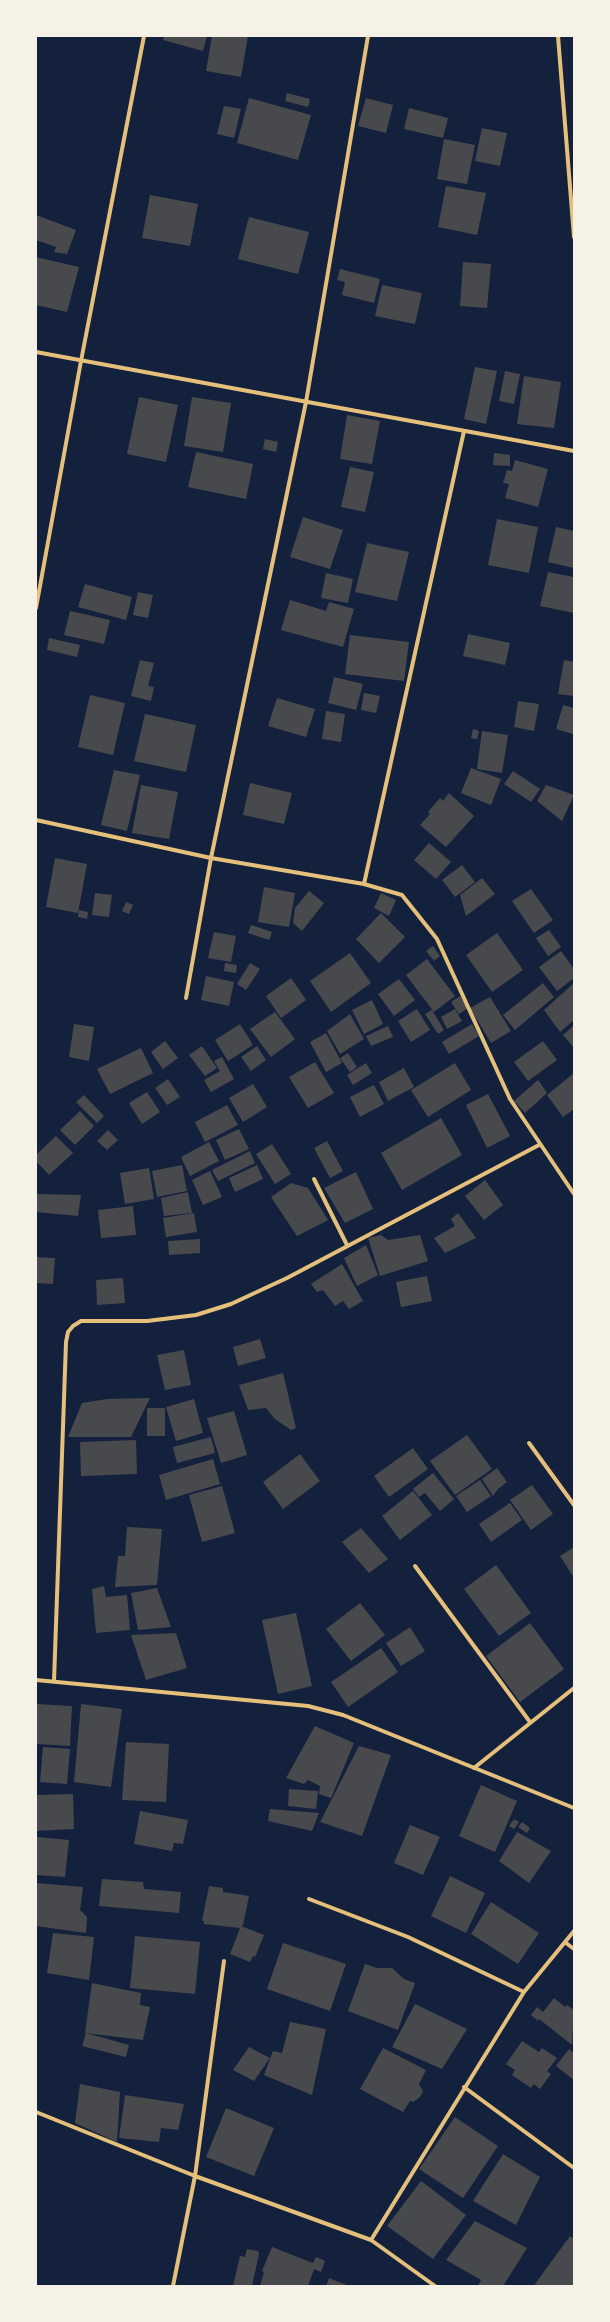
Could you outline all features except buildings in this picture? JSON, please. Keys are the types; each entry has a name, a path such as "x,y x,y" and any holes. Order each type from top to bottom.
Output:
{"street":[{"path":"36,608 81,361 144,36"},
{"path":"186,998 211,858 306,402 368,36"},
{"path":"558,36 574,237"},
{"path":"36,352 574,451"},
{"path":"364,884 464,431"},
{"path":"36,820 211,858 364,884 402,895 437,939 510,1099 539,1145 574,1194"},
{"path":"54,1681 66,1342 68,1332 73,1326 81,1321 146,1321 196,1315 231,1304 287,1278 539,1145"},
{"path":"314,1179 347,1245"},
{"path":"529,1443 574,1505"},
{"path":"415,1566 530,1722"},
{"path":"36,1680 308,1706 343,1715 574,1808"},
{"path":"474,1768 574,1688"},
{"path":"309,1899 408,1937 524,1992"},
{"path":"371,2240 524,1992 566,1943 574,1931"},
{"path":"566,1943 574,1949"},
{"path":"173,2286 196,2176 224,1961"},
{"path":"464,2087 574,2168"},
{"path":"36,2112 196,2176 371,2240 435,2286"}]}
